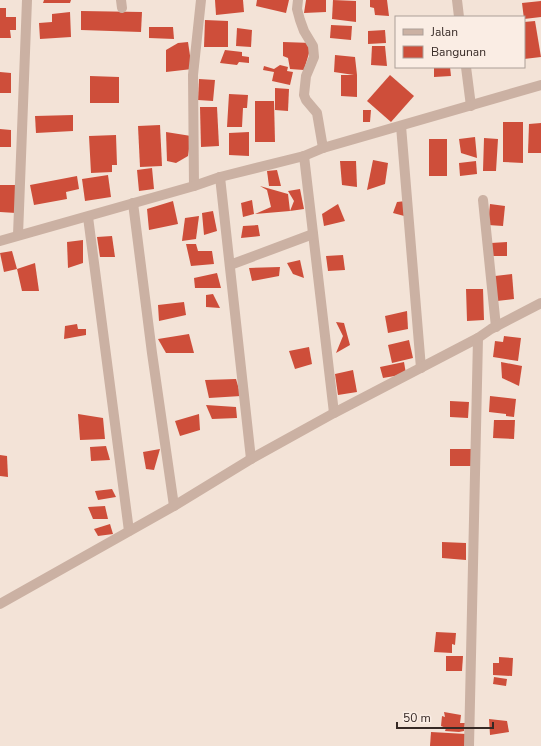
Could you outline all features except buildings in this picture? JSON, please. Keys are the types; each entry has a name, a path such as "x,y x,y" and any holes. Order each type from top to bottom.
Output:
{"street":[{"path":"18,236 27,0"},
{"path":"194,186 193,75 201,0"},
{"path":"298,0 297,9 300,20 304,31 314,46 314,57 306,76 304,95 306,100 317,113 323,148"},
{"path":"457,0 459,16"},
{"path":"466,68 471,106"},
{"path":"0,241 88,217 220,177 304,156 323,148 541,85"},
{"path":"401,126 421,368"},
{"path":"304,156 334,413"},
{"path":"220,177 251,459"},
{"path":"483,200 496,327"},
{"path":"133,203 152,353 174,506"},
{"path":"88,217 129,531"},
{"path":"230,265 313,234"},
{"path":"0,604 174,506 251,459 541,303"},
{"path":"469,746 478,338"}]}
